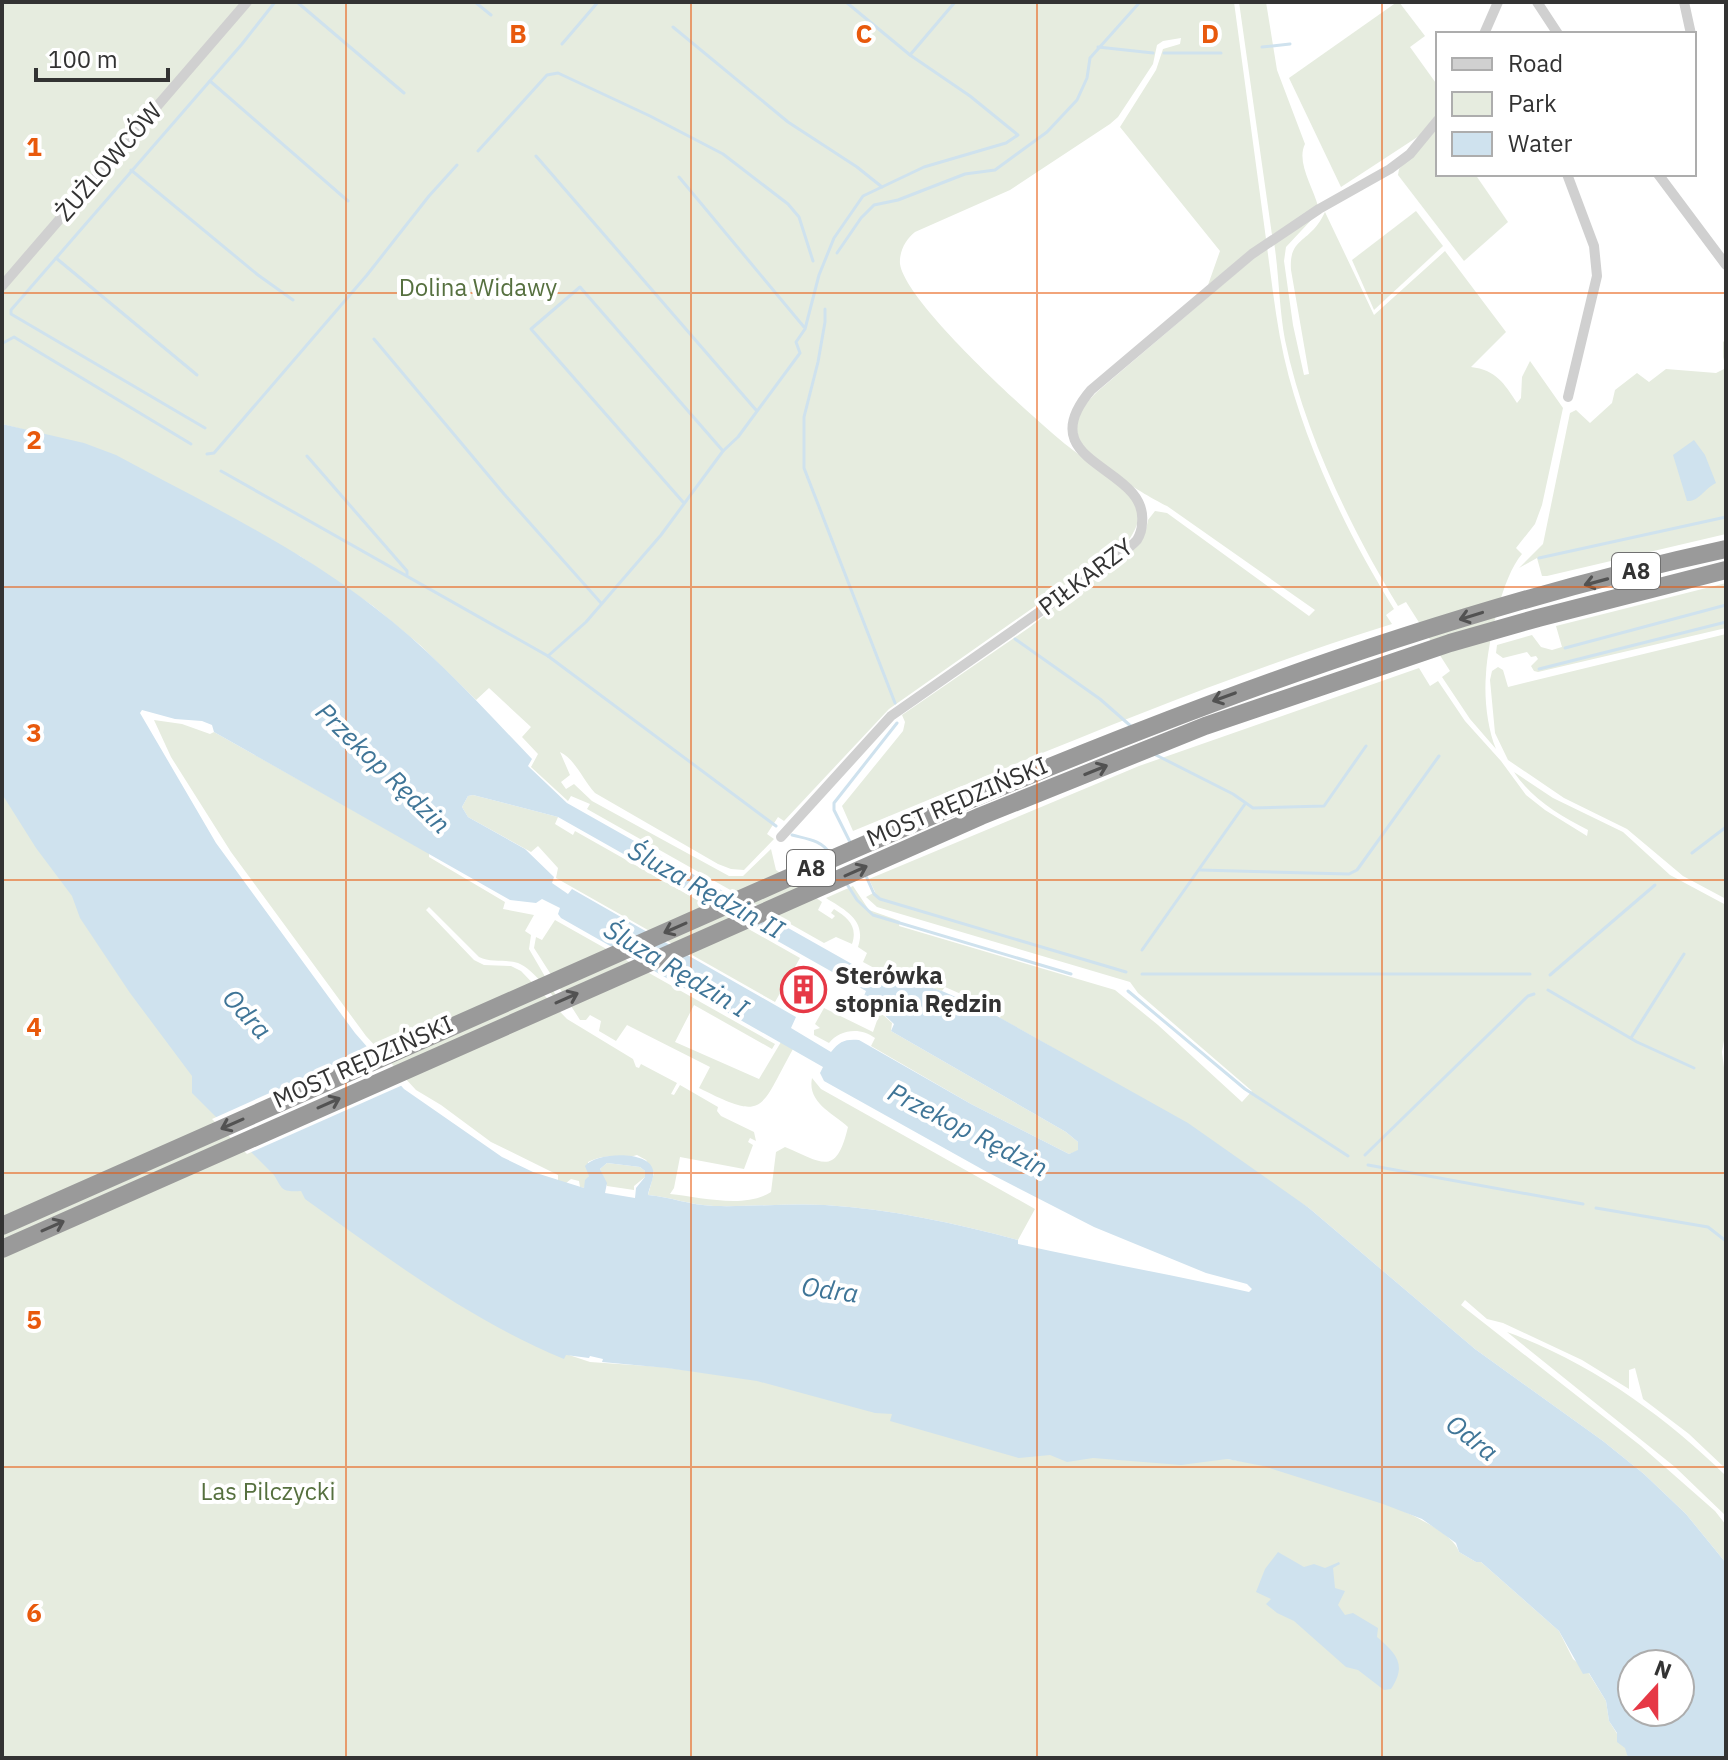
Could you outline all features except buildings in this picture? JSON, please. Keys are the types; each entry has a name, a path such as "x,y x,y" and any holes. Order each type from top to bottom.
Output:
{"highway":[{"name":"MOST RĘDZIŃSKI","path":"2,1226 991,789 1271,680 1378,644 1546,595 1726,549"},
{"name":"MOST RĘDZIŃSKI","path":"2,1249 981,816 1205,726 1450,643 1726,570"}],"street":[{"name":"ŻUŻLOWCÓW","path":"2,286 247,2"},
{"path":"1485,32 1498,2"},
{"path":"1537,2 1553,32"},
{"path":"1684,2 1691,32"},
{"name":"PIŁKARZY","path":"781,837 891,716 1108,564 1139,537 1143,518 1142,506 1136,496 1088,458 1074,437 1072,423 1078,405 1091,390 1252,254 1410,154 1436,122"},
{"path":"1568,176 1594,246 1597,276 1568,397"},
{"path":"1659,176 1726,265"}],"green space":[{"name":"Dolina Widawy","path":"2,2 1234,2 1266,239 1208,285 1220,251 1120,127 1156,70 1163,49 1180,44 1181,38 1163,41 1157,45 1153,64 1118,117 1110,124 1010,190 915,232 904,246 900,259 908,282 924,305 973,360 1069,447 1133,499 1138,521 1128,541 889,709 784,821 778,817 767,834 774,839 744,870 718,864 595,793 575,765 560,752 570,775 561,782 566,789 574,784 592,801 729,876 743,876 771,849 776,870 822,902 818,910 832,919 834,909 850,923 854,932 852,944 836,937 824,943 587,809 590,804 571,796 568,801 531,767 538,754 522,737 531,727 489,688 476,700 420,645 373,606 300,556 41,434 2,424"},
{"path":"1239,2 1266,2 1277,70 1305,144 1304,167 1318,206 1272,235"},
{"path":"1399,2 1425,36 1410,47 1436,83 1436,115 1419,136 1341,187 1289,78"},
{"path":"1436,129 1436,176 1476,176 1508,222 1464,261 1398,175 1399,169"},
{"path":"1416,211 1443,246 1374,310 1352,260"},
{"path":"1325,212 1374,315 1445,251 1506,332 1471,367 1487,371 1498,379 1517,403 1521,398 1522,377 1530,361 1563,408 1542,505 1535,524 1516,548 1522,554 1502,594 1490,645 1486,702 1496,749 1470,719 1442,677 1450,671 1406,602 1398,606 1380,576 1316,444 1293,375 1281,315 1274,242 1315,216 1286,247 1284,261 1304,375 1309,374 1291,260 1295,248"},
{"path":"1267,247 1281,343 1292,389 1329,487 1360,551 1394,609 1386,615 1392,624 1188,695 853,831 842,806 903,731 905,722 902,715 1030,627 1080,588 1146,530 1148,520 1155,511 1167,513 1309,616 1315,610 1103,465 1082,444 1077,428 1082,410 1098,391"},
{"path":"1726,339 1726,368 1723,342"},
{"path":"1726,368 1726,534 1547,576 1542,576 1537,558 1519,568 1543,544 1570,413 1576,410 1590,423 1612,403 1615,390 1637,373 1649,382 1666,369 1716,373"},
{"path":"1726,583 1726,628 1538,672 1531,666 1538,659 1536,656 1531,657 1527,652 1503,658 1496,653 1497,645 1532,635 1541,647 1552,650 1562,647 1556,626"},
{"path":"1726,634 1726,899 1683,876 1627,829 1564,798 1508,760 1495,733 1490,680 1492,671 1498,667 1503,670 1508,687"},
{"path":"1419,668 1430,686 1438,681 1465,721 1526,795 1545,810 1587,836 1588,830 1547,806 1514,772 1553,798 1623,832 1670,875 1726,905 1726,1029 1722,1052 1726,1083 1726,1469 1689,1434 1643,1399 1635,1368 1629,1370 1629,1389 1582,1360 1503,1323 1487,1319 1465,1300 1461,1305 1641,1446 1715,1511 1726,1525 1726,1563 1686,1514 1644,1474 1475,1349 1309,1208 1000,1018 1002,1012 945,987 942,991 887,975 863,962 867,953 858,947 857,923 826,898 853,886 869,910 900,921 899,926 1115,990 1242,1102 1252,1091 1138,993 1130,982 877,907 866,897 875,892 869,879 1139,766"},
{"path":"154,720 182,724 210,734 214,732 429,853 429,857 505,902 503,909 534,915 525,931 531,935 529,949 565,1011 531,971 518,963 479,957 429,907 426,910 474,960 484,965 511,966 521,971 567,1019 633,1059 636,1067 639,1068 641,1064 677,1083 671,1094 674,1095 680,1085 718,1107 721,1116 754,1132 756,1141 750,1138 748,1142 753,1145 744,1169 680,1157 670,1194 736,1201 760,1197 771,1192 776,1152 785,1147 818,1161 833,1160 848,1127 817,1101 811,1087 812,1078 821,1089 1035,1209 1018,1240 874,1210 811,1205 714,1206 648,1195 654,1173 646,1160 637,1155 603,1157 588,1162 589,1176 584,1188 580,1187 579,1181 571,1179 565,1184 558,1181 558,1175 491,1142 416,1090 366,1036 231,852 171,757"},
{"name":"Las Pilczycki","path":"2,790 301,1190 566,1354 590,1362 662,1367 758,1380 1262,1464 1380,1501 1432,1526 1450,1539 1459,1552 1481,1562 1559,1631 1573,1659 1588,1672 1606,1701 1609,1721 1626,1748 1628,1758 2,1758"},
{"path":"468,796 558,817 555,824 573,835 575,831 800,958 775,1002 556,878 558,868 538,846 531,852 468,817 462,807"},
{"path":"555,920 775,1044 772,1049 694,1005 675,1042 759,1079 781,1042 793,1049 766,1097 749,1107 721,1099 699,1088 710,1067 627,1025 616,1041 599,1031 601,1021 590,1015 586,1020 580,1020 534,948 536,937 542,940"},
{"path":"824,1008 873,1032 880,1012 892,1023 891,1031 1066,1132 1078,1142 1078,1151 1069,1154 971,1104 871,1046 875,1038 869,1034 845,1032 829,1043 814,1035 814,1030 820,1028 815,1024"},
{"path":"607,1163 640,1167 645,1171 645,1177 634,1186 634,1190 607,1186 600,1169"},
{"path":"1507,1332 1596,1375 1677,1432 1726,1476 1726,1516 1675,1467"}],"water":[{"path":"2,424 84,443 116,455 281,544 344,585 416,642 532,759 528,766 567,803 875,977 879,971 942,991 988,1011 1188,1123 1309,1208 1475,1349 1644,1474 1686,1514 1726,1563 1726,1758 1628,1758 1625,1748 1617,1742 1606,1701 1589,1673 1583,1674 1559,1631 1481,1562 1459,1552 1456,1543 1422,1519 1383,1504 1263,1466 1227,1459 1181,1465 1093,1458 1067,1462 1050,1455 1019,1458 890,1421 892,1414 875,1413 757,1381 602,1362 603,1359 590,1356 566,1355 564,1359 495,1326 398,1265 305,1199 301,1191 283,1189 274,1175 192,1093 192,1076 130,993 80,918 72,896 36,848 2,794","holes":["142,710 212,725 214,732 510,900 536,903 542,899 560,908 558,914 561,918 823,1067 820,1073 824,1081 987,1172 1094,1227 1206,1273 1247,1284 1252,1289 1249,1292 1018,1244 1018,1240 898,1213 825,1205 714,1206 648,1195 653,1170 642,1159 633,1156 610,1156 591,1161 585,1166 589,1176 584,1188 533,1172 502,1157 404,1089 355,1033 216,843 140,713","468,796 558,817 866,991 864,996 894,1024 891,1031 1066,1132 1078,1142 1078,1150 1069,1154 971,1104 859,1040 843,1042 831,1052 791,1028 796,1017 572,889 568,894 552,883 554,877 525,849 468,817 462,807","607,1163 640,1167 645,1171 645,1177 636,1188 635,1198 605,1193 607,1183 600,1169"]},
{"path":"1694,440 1705,455 1716,483 1695,499 1687,501 1673,455"},
{"path":"1278,1552 1304,1567 1314,1564 1325,1568 1339,1562 1333,1568 1335,1588 1345,1591 1338,1605 1345,1615 1353,1613 1378,1628 1377,1637 1398,1660 1398,1673 1391,1689 1384,1690 1358,1670 1346,1667 1294,1621 1266,1604 1271,1599 1256,1592 1265,1569"}],"pier":[{"path":"372,1047 405,1084 247,1154 212,1119"}],"waterway":[{"path":"205,428 11,314 11,310 275,2"},
{"path":"297,2 404,93"},
{"path":"475,2 491,15"},
{"path":"562,44 598,2"},
{"path":"548,656 586,622 661,535 800,353 796,342 805,329 819,275 834,238 863,196 924,167 1006,143 1018,135 970,96 910,55 846,2"},
{"path":"910,55 955,2"},
{"path":"837,253 874,205 898,200 965,174 995,170 1047,132 1077,100 1087,78 1090,58 1140,2"},
{"path":"673,27 788,122 882,187"},
{"path":"1262,47 1290,44"},
{"path":"1098,47 1153,53"},
{"path":"1164,53 1221,53"},
{"path":"478,151 547,75 558,73 723,154 788,204 799,217 813,261"},
{"path":"210,81 348,201"},
{"path":"536,156 756,410"},
{"path":"207,454 214,453 457,165"},
{"path":"131,170 258,275 293,300"},
{"path":"679,177 804,327"},
{"path":"56,258 197,375"},
{"path":"683,502 531,329 580,287 723,451"},
{"path":"825,309 818,362 804,417 804,468 895,703"},
{"path":"3,343 14,337 191,444"},
{"path":"374,339 504,494 601,603"},
{"path":"307,456 407,574"},
{"path":"221,471 548,656 776,826"},
{"path":"1539,558 1726,517"},
{"path":"1565,648 1726,605"},
{"path":"1539,669 1726,622"},
{"path":"1015,639 1100,699 1133,728"},
{"path":"851,844 834,810 834,803 897,723"},
{"path":"1152,753 1233,794 1253,808 1324,806 1366,746"},
{"path":"1200,870 1349,874 1357,870 1439,756"},
{"path":"1142,950 1245,804"},
{"path":"1692,853 1726,827"},
{"path":"792,835 818,843 830,854"},
{"path":"866,876 874,894 880,899 1126,972"},
{"path":"845,881 857,900 873,915 1071,974"},
{"path":"1550,975 1655,885"},
{"path":"1631,1038 1684,954"},
{"path":"1142,974 1530,974"},
{"path":"1548,990 1637,1042 1694,1068"},
{"path":"1128,991 1245,1089 1348,1156"},
{"path":"1365,1155 1528,996 1534,994"},
{"path":"1368,1165 1583,1204"},
{"path":"1596,1208 1708,1227 1726,1241"}],"place":[{"name":"Sterówka stopnia Rędzin","path":"804,990"}],"water label":[{"name":"Przekop Rędzin","path":"383,768"},
{"name":"Śluza Rędzin II","path":"706,890"},
{"name":"Śluza Rędzin I","path":"676,969"},
{"name":"Odra","path":"247,1014"},
{"name":"Przekop Rędzin","path":"968,1130"},
{"name":"Odra","path":"830,1290"},
{"name":"Odra","path":"1472,1438"}]}
